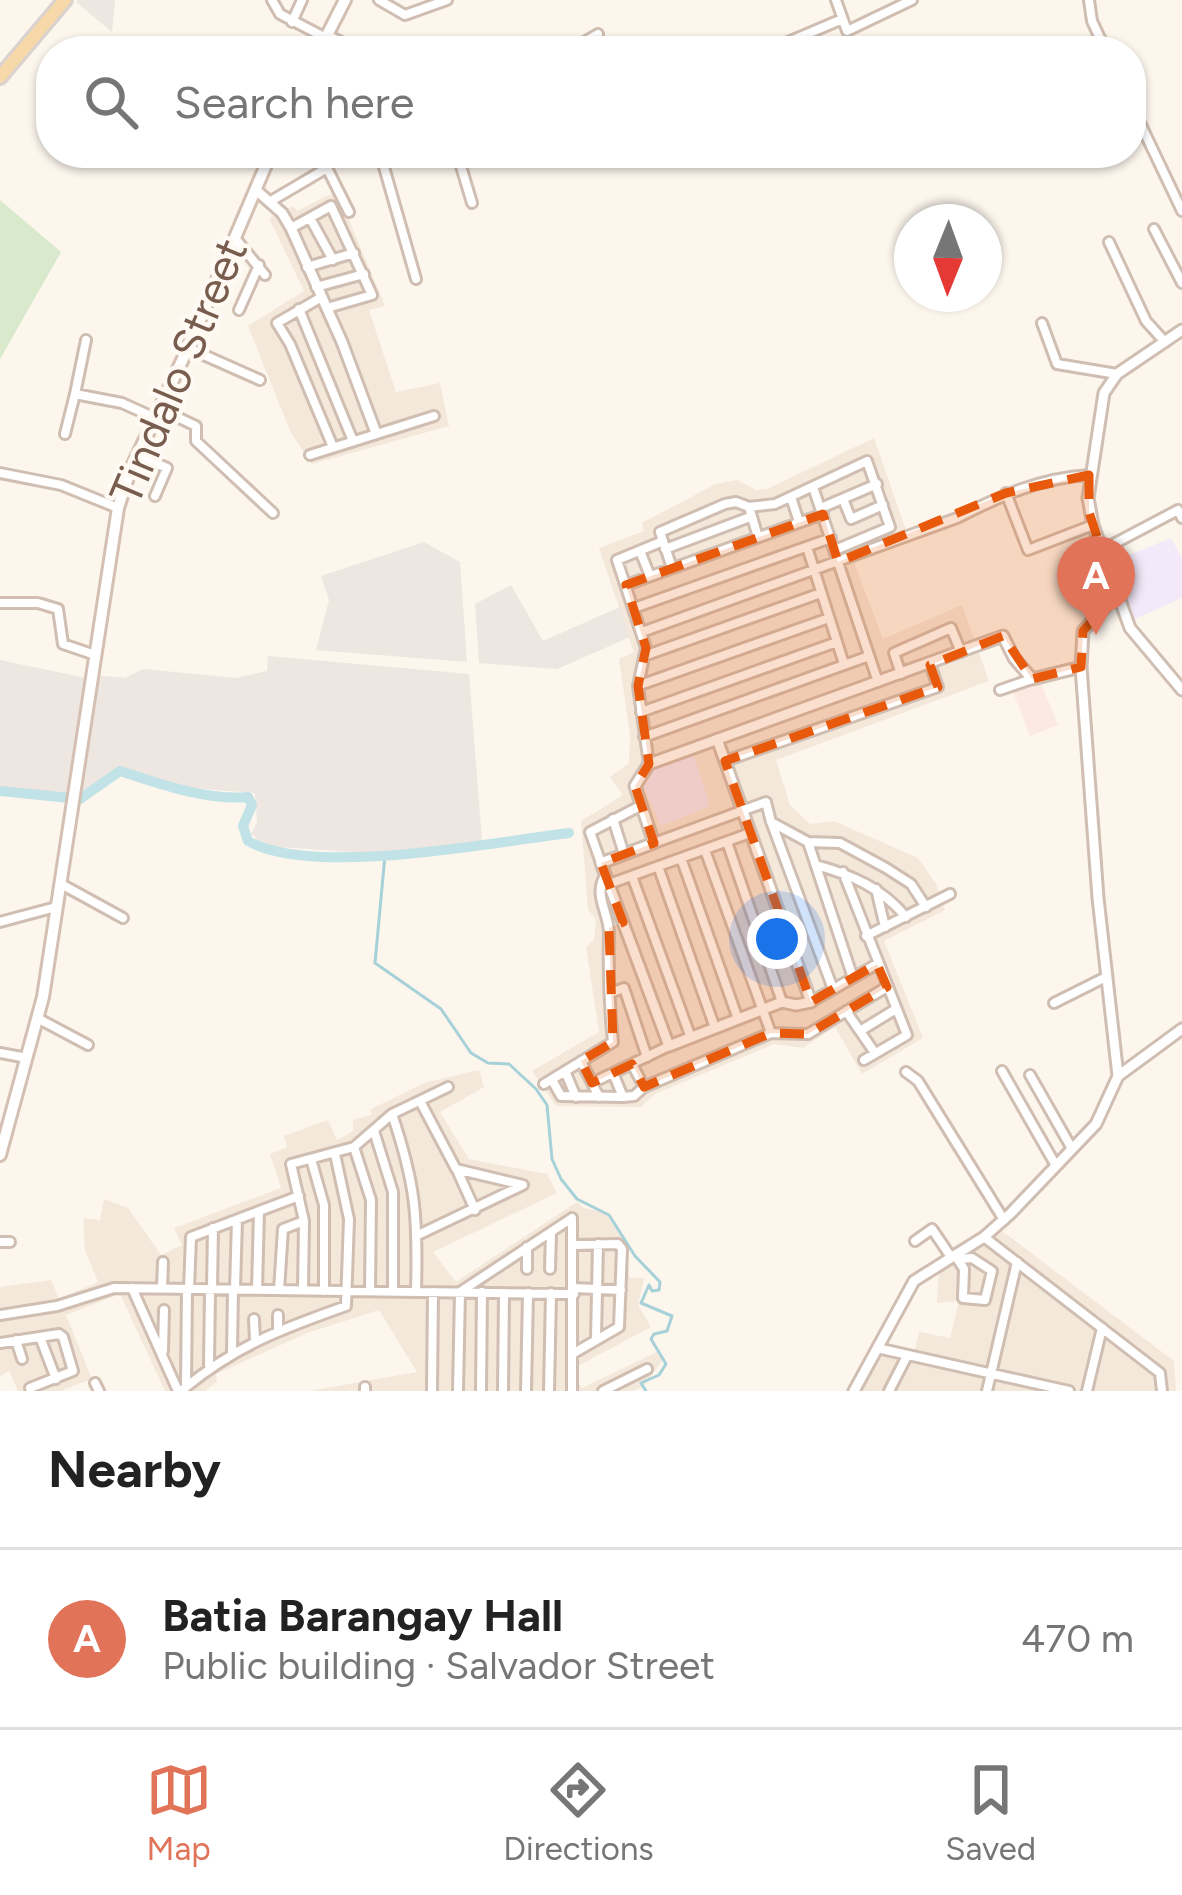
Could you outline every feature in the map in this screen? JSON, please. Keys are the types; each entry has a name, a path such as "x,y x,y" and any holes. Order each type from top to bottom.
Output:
{"main road":[{"path":"0,77 65,0"},
{"path":"327,36 345,0"},
{"name":"Tindalo Street","path":"0,1155 39,1019 118,508 265,168"}],"street":[{"path":"272,0 275,10 292,22 325,36"},
{"path":"292,22 302,0"},
{"path":"386,1 405,15 443,0"},
{"path":"836,0 847,32 912,0"},
{"path":"1089,0 1099,36"},
{"path":"802,36 840,20"},
{"path":"1146,135 1182,211"},
{"path":"271,201 327,168 349,212"},
{"path":"384,168 416,279"},
{"path":"462,168 472,203"},
{"path":"256,190 291,228 376,433"},
{"path":"291,228 331,206 372,295 320,298"},
{"path":"310,218 333,260"},
{"path":"1154,229 1182,283"},
{"path":"235,238 265,275"},
{"path":"1109,242 1146,321 1165,342"},
{"path":"308,267 354,253"},
{"path":"239,310 259,265"},
{"path":"333,447 277,323 364,274"},
{"path":"298,309 353,440"},
{"path":"1042,322 1057,364 1117,374"},
{"path":"1182,330 1117,374 1105,393 1089,475 1093,525 1130,628 1182,690"},
{"path":"65,434 86,340"},
{"path":"188,348 260,380"},
{"path":"75,394 196,426 196,441 273,513"},
{"path":"310,455 434,416"},
{"path":"137,455 167,468 155,496"},
{"path":"649,764 638,686 644,656 642,632 617,560 791,497 867,460 890,527 835,550"},
{"path":"0,473 61,484 118,508"},
{"path":"642,632 956,518 1006,493 1046,479 1089,475"},
{"path":"626,585 799,522 877,484"},
{"path":"813,487 878,682"},
{"path":"1006,493 1028,550 1093,525"},
{"path":"791,497 799,522"},
{"path":"843,499 851,519 884,505"},
{"path":"672,568 660,532 725,504 736,502 749,512 758,537"},
{"path":"1105,549 1178,510 1182,518"},
{"path":"634,608 831,538"},
{"path":"807,547 844,664"},
{"path":"640,551 650,576"},
{"path":"644,656 821,593"},
{"path":"1117,595 1083,631 1081,667 1118,1076"},
{"path":"0,604 38,602 58,608 63,644 95,656"},
{"path":"638,686 829,618"},
{"path":"901,674 894,652 951,628 962,652"},
{"path":"654,843 635,786 649,764 1003,636 1032,679"},
{"path":"641,712 837,642"},
{"path":"644,737 869,656"},
{"path":"724,761 938,687 929,664"},
{"path":"1000,690 1081,667"},
{"path":"717,739 811,1002"},
{"path":"601,863 766,802 832,989"},
{"path":"640,806 590,832 669,1046"},
{"path":"613,819 624,854"},
{"path":"771,823 808,842 840,843 911,884 926,907"},
{"path":"750,833 632,876 607,880 600,890 610,928 606,982 613,1042 548,1082 561,1096 634,1096 771,1033 808,1034 887,987"},
{"path":"727,842 782,1002"},
{"path":"808,842 853,978"},
{"path":"705,850 771,1033"},
{"path":"681,858 738,1019"},
{"path":"815,865 843,872 876,889 906,917"},
{"path":"658,866 715,1028"},
{"path":"843,872 907,1035 864,1060"},
{"path":"632,876 691,1038"},
{"path":"61,884 123,918"},
{"path":"876,889 885,927"},
{"path":"866,936 950,894"},
{"path":"0,922 56,908"},
{"path":"610,928 622,922"},
{"path":"592,1083 669,1046 782,1002 811,1002 878,964"},
{"path":"1054,1004 1106,977"},
{"path":"610,993 624,988 647,1057"},
{"path":"860,1031 896,1009"},
{"path":"847,1011 875,1053"},
{"path":"39,1019 88,1046"},
{"path":"854,1391 914,1281 1004,1220 1096,1124 1118,1076 1182,1029"},
{"path":"0,1053 29,1058"},
{"path":"581,1061 599,1097"},
{"path":"632,1064 644,1088"},
{"path":"565,1071 576,1096"},
{"path":"1002,1071 1055,1164"},
{"path":"613,1072 623,1097"},
{"path":"906,1072 918,1081 1004,1220"},
{"path":"1030,1075 1072,1147"},
{"path":"303,1290 304,1221 290,1167 354,1148 392,1114 448,1087"},
{"path":"420,1101 475,1210"},
{"path":"392,1114 415,1188 416,1292"},
{"path":"374,1131 393,1192 393,1291"},
{"path":"354,1148 371,1200 370,1291"},
{"path":"182,1390 232,1352 300,1318 346,1306 350,1219 335,1154"},
{"path":"311,1159 324,1205 324,1291"},
{"path":"418,1235 523,1185 456,1168"},
{"path":"182,1390 191,1238 299,1196"},
{"path":"257,1290 259,1211"},
{"path":"460,1292 573,1219 572,1391"},
{"path":"232,1352 237,1220"},
{"path":"279,1290 283,1229 304,1221"},
{"path":"209,1366 212,1228"},
{"path":"915,1241 932,1229 964,1269 963,1298 985,1300 992,1270 972,1258 955,1257"},
{"path":"550,1269 551,1232"},
{"path":"984,1237 1160,1373 1162,1391"},
{"path":"596,1340 598,1244"},
{"path":"573,1354 619,1327 621,1290 621,1246 574,1245"},
{"path":"527,1247 527,1269"},
{"path":"162,1288 163,1262"},
{"path":"505,1262 505,1276"},
{"path":"988,1391 1017,1262"},
{"path":"0,1315 57,1306 114,1288 621,1290"},
{"path":"132,1288 182,1390"},
{"path":"432,1391 433,1292"},
{"path":"458,1391 460,1292"},
{"path":"481,1391 482,1292"},
{"path":"503,1391 504,1293"},
{"path":"526,1391 528,1293"},
{"path":"549,1391 551,1293"},
{"path":"142,1314 164,1312 164,1358"},
{"path":"278,1316 278,1331"},
{"path":"254,1319 255,1341"},
{"path":"1088,1391 1102,1328"},
{"path":"0,1342 59,1334 73,1371 30,1388"},
{"path":"40,1337 56,1379"},
{"path":"16,1340 22,1359"},
{"path":"877,1348 1070,1391"},
{"path":"889,1391 907,1356"},
{"path":"603,1391 647,1369"}],"highlighted area":[{"path":"1089,475 1089,512 1116,595 1083,631 1081,667 1032,679 1003,636 930,665 938,687 725,761 811,1002 877,964 887,987 808,1034 771,1033 644,1087 632,1064 592,1083 581,1061 613,1042 609,928 623,922 601,863 654,843 635,786 649,764 638,686 646,648 626,585 823,514 838,562 1006,493"}],"shaded area":[{"path":"115,0 112,32 76,2"},
{"path":"337,191 385,306 369,310 396,392 440,383 449,426 312,464 291,433 248,326 304,291 269,218 293,206 297,211"},
{"path":"874,438 909,539 854,562 883,639 962,605 989,681 776,760 790,805 810,824 834,821 918,858 936,884 945,910 884,941 923,1038 862,1074 835,1027 803,1048 774,1044 655,1094 641,1107 556,1106 532,1071 599,1032 586,947 594,940 596,920 588,909 581,821 623,795 610,777 629,763 630,734 619,659 634,652 599,548 644,531 642,523 716,484 737,480 756,490 767,489"},
{"path":"1171,538 1182,558 1182,598 1130,621 1115,569 1125,565 1122,558"},
{"path":"424,542 460,562 467,662 316,650 329,600 321,576"},
{"path":"511,585 543,641 620,607 630,637 557,669 479,663 475,604"},
{"path":"268,656 469,674 482,841 380,854 266,846 251,834 257,823 255,793 190,788 121,767 80,793 95,675 125,678 143,669 236,678 267,671"},
{"path":"0,660 86,678 67,794 0,787"},
{"path":"1040,681 1058,725 1030,736 1013,692"},
{"path":"692,750 710,806 661,826 641,780 655,764"},
{"path":"479,1070 484,1087 440,1112 469,1159 547,1174 557,1193 433,1252 456,1282 577,1202 604,1212 623,1238 630,1278 644,1278 638,1305 651,1327 578,1366 576,1380 582,1388 659,1351 662,1361 644,1386 633,1391 309,1391 417,1372 379,1310 307,1333 216,1374 217,1381 205,1391 165,1391 120,1294 66,1315 92,1379 61,1391 18,1391 9,1371 0,1376 0,1287 51,1280 59,1299 98,1282 85,1250 83,1218 100,1220 104,1199 128,1208 161,1255 182,1245 174,1228 281,1188 270,1154 287,1147 284,1136 328,1120 337,1140 353,1131 353,1120 371,1115 371,1109 424,1083"},
{"path":"998,1228 1174,1361 1176,1391 859,1391 888,1343 915,1350 919,1332 950,1338 959,1301 937,1303 939,1267"}],"green space":[{"path":"0,200 61,252 0,359"}],"waterway":[{"path":"0,791 80,799 120,771 200,794 248,797 252,805 243,826 248,841 278,852 315,857 404,854 569,833"},
{"path":"385,855 375,963 441,1009 471,1053 488,1063 509,1064 536,1089 547,1105 552,1159 561,1179 577,1199 609,1215 635,1256 660,1282 659,1290 652,1291 649,1285 641,1303 672,1316 667,1331 651,1339 666,1364 659,1375 641,1383 646,1391"}],"place":[{"name":"Batia Barangay Hall","path":"1096,635"}]}
